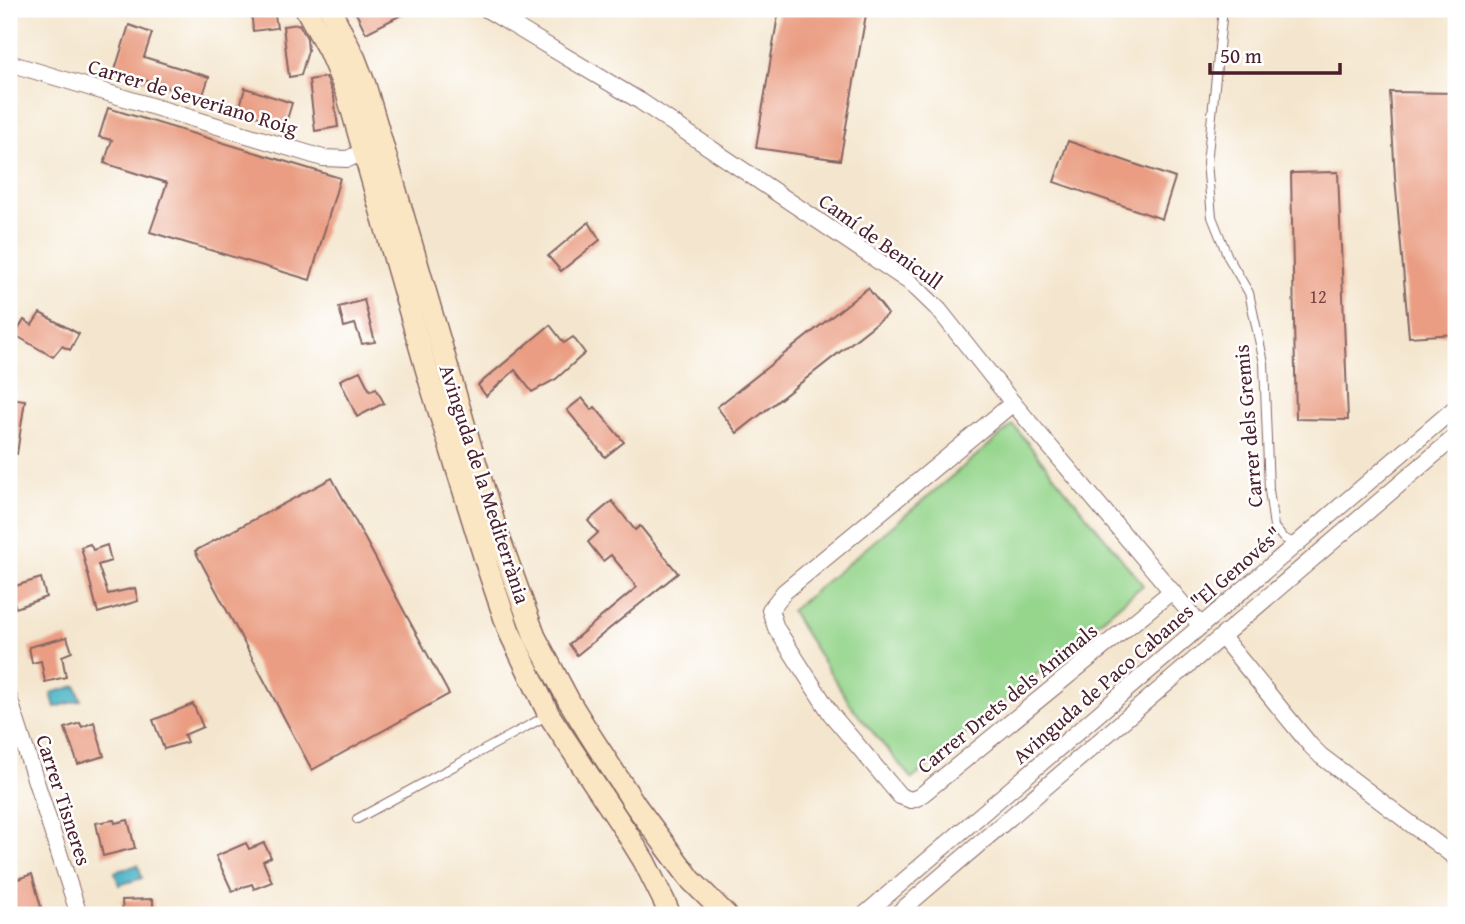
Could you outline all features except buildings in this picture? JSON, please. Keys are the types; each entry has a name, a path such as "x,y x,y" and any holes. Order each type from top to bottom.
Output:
{"main road":[{"name":"Avinguda de la Mediterrània","path":"306,9 329,51 347,93 498,601 520,657 549,715 644,862 670,915"},
{"name":"Avinguda de la Mediterrània","path":"330,9 365,85 475,461 535,637 583,724 636,806 691,880 726,915"}],"street":[{"name":"Camí de Benicull","path":"486,9 640,101 911,284 939,310 1013,403 1201,626"},
{"name":"Carrer de Severiano Roig","path":"9,63 323,158 348,159 364,151"},
{"name":"Carrer Drets dels Animals","path":"1013,403 783,592 769,610 776,628 831,713 900,796 911,800 919,797 1172,591"},
{"name":"Avinguda de Paco Cabanes \"El Genovés\"","path":"864,915 1456,407"},
{"name":"Avinguda de Paco Cabanes \"El Genovés\"","path":"896,915 1456,436"},
{"path":"1222,637 1321,756 1456,858"},
{"name":"Carrer Tisneres","path":"9,698 79,915"}],"lane":[{"name":"Carrer dels Gremis","path":"1223,9 1207,163 1212,217 1228,257 1249,293 1264,363 1269,491 1274,527 1283,538 1297,544"},
{"path":"357,819 549,715"}],"green space":[{"path":"1013,425 1143,585 912,779 854,710 791,611"}],"water":[{"path":"76,686 81,700 55,707 51,693"},
{"path":"138,865 142,878 119,885 115,872"}]}
